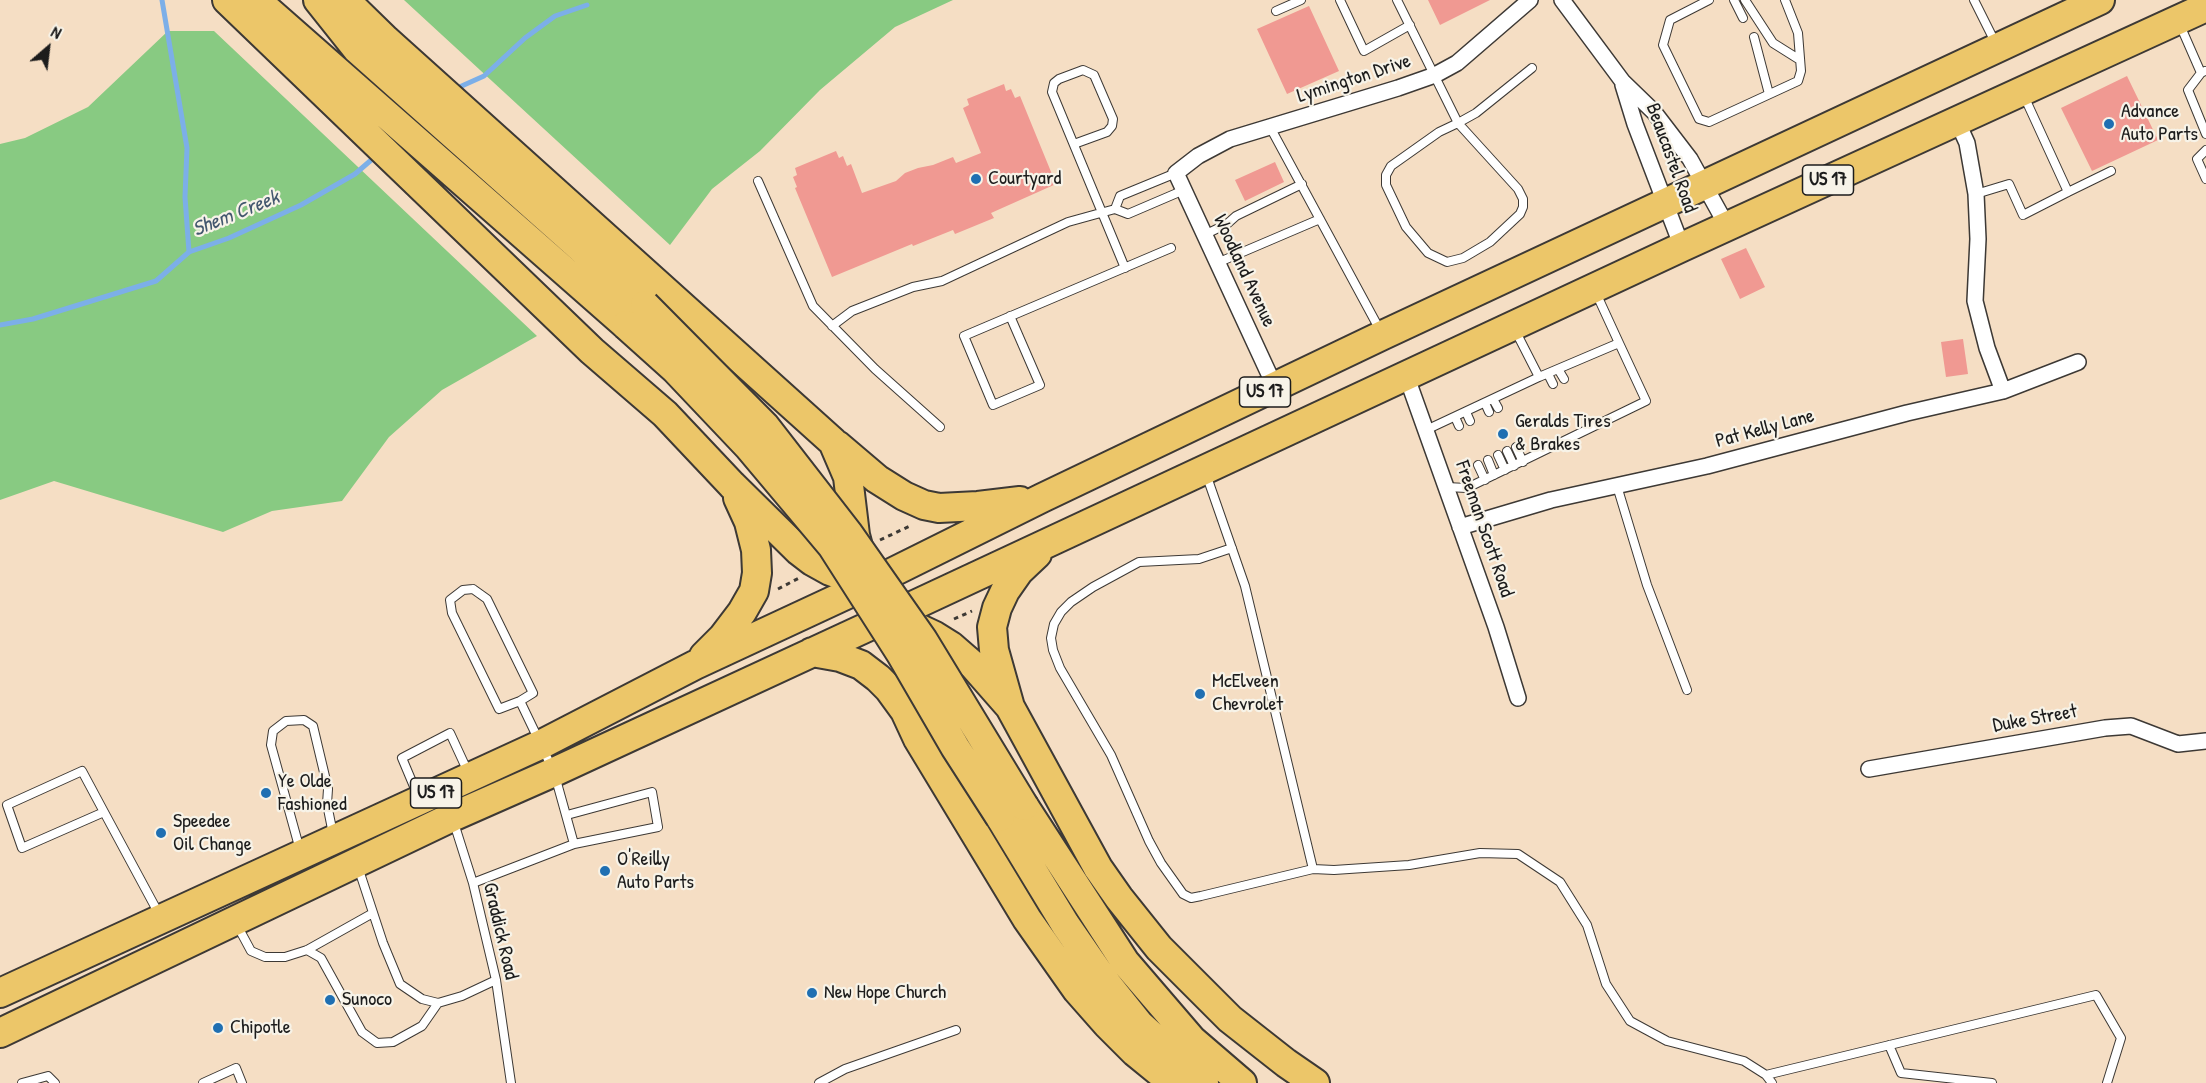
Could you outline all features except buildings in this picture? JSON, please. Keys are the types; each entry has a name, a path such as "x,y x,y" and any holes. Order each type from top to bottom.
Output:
{"highway":[{"path":"227,0 592,351 665,414 798,551 830,571 867,585"},
{"path":"256,0 635,315"},
{"path":"318,0 357,49 635,315 675,369 748,446 832,546 901,654 955,747 1012,812 1125,962 1192,1040 1242,1083"},
{"path":"345,0 386,40 877,479 904,496 924,505 939,508 1042,498"},
{"name":"US 17","path":"0,1033 357,862 440,804 471,777 542,744 695,665 867,585 1042,498 1704,183 2100,0"},
{"name":"US 17","path":"0,993 334,840 440,804 554,772 1727,226 2206,8"},
{"path":"833,442 848,477 855,535 867,585 891,616 951,646 974,666 1010,707 1098,868 1159,948 1230,1019 1315,1083"},
{"path":"695,665 723,637 742,612 754,591 758,573 756,549 749,522 732,485"},
{"path":"1010,707 994,650 992,627 1005,591 1019,571 1049,542"},
{"path":"891,616 897,679 904,711"},
{"path":"812,652 840,657 861,665 884,683 904,711 918,740 1027,919 1077,990 1135,1052 1173,1083"},
{"path":"1012,812 1065,924 1103,979 1138,1024 1204,1083"}],"street":[{"name":"Lymington Drive","path":"1176,173 1198,156 1230,140 1435,75 1457,63 1530,0"},
{"name":"Beaucastel Road","path":"1562,0 1623,82 1654,112 1690,159 1727,226"},
{"name":"Beaucastel Road","path":"1623,82 1635,124 1682,247"},
{"path":"1957,121 1967,143 1976,194 1978,239 1975,301 1987,348 2003,391"},
{"name":"Woodland Avenue","path":"1176,173 1275,387"},
{"name":"Pat Kelly Lane","path":"1461,527 1551,500 1707,466 1907,413 2003,391 2078,362"},
{"name":"Freeman Scott Road","path":"1406,375 1496,627 1518,698"},
{"name":"Duke Street","path":"1869,769 2105,728 2131,726 2178,744 2206,741"}],"lane":[{"path":"1276,11 1301,0"},
{"path":"1340,0 1364,51 1410,25"},
{"path":"1397,0 1458,123 1518,189 1523,200 1520,214 1490,242 1463,258 1447,262 1428,253 1406,227 1386,185 1386,174 1391,166 1439,132 1458,123 1476,113 1532,68"},
{"path":"1709,0 1670,20 1663,45 1700,119 1709,122 1798,81 1801,72 1798,33 1785,0"},
{"path":"1734,0 1743,18"},
{"path":"1745,0 1773,43 1800,60"},
{"path":"1974,0 1998,47"},
{"path":"2178,20 2204,72 2188,90 2206,134"},
{"path":"1754,37 1769,94"},
{"path":"1074,144 1107,132 1112,126 1113,119 1094,75 1083,70 1059,79 1054,84 1052,92 1125,268"},
{"path":"2022,92 2068,192"},
{"path":"1270,127 1383,335"},
{"path":"2206,150 2197,159 2206,179"},
{"path":"1976,194 2009,184 2023,215 2110,171"},
{"path":"1114,209 1120,196 1176,173"},
{"path":"758,181 813,306 875,369 940,427"},
{"path":"1204,235 1227,224 1236,216 1302,184"},
{"path":"832,326 852,311 913,287 942,281 1068,222 1114,209 1128,214 1184,190"},
{"path":"1217,263 1320,219"},
{"path":"1010,316 1040,385 993,405 964,336 1010,316 1125,268 1171,248"},
{"path":"1446,487 1467,488 1646,401 1594,288"},
{"path":"1514,326 1539,377"},
{"path":"1426,429 1619,343"},
{"path":"1558,369 1564,379"},
{"path":"1548,374 1552,384"},
{"path":"1493,399 1498,408"},
{"path":"1485,403 1489,412"},
{"path":"1475,407 1480,417"},
{"path":"1466,411 1470,421"},
{"path":"1455,417 1459,426"},
{"path":"1584,421 1588,430"},
{"path":"1574,425 1578,434"},
{"path":"1516,447 1523,462"},
{"path":"1507,451 1514,466"},
{"path":"1498,455 1505,470"},
{"path":"1488,460 1494,475"},
{"path":"1478,465 1485,480"},
{"path":"1205,470 1245,586 1313,869"},
{"path":"1617,486 1647,585 1687,690"},
{"path":"1232,548 1199,559 1139,562 1071,602 1061,612 1052,631 1053,650 1060,668 1111,755 1157,856 1183,894 1191,898 1313,869 1334,870 1409,865 1480,853 1518,854 1560,882 1587,925 1606,984 1629,1021 1667,1041 1744,1061 1766,1075 1772,1083"},
{"path":"473,588 487,599 533,693 520,701 499,709 452,613 450,600 457,593 473,588"},
{"path":"520,701 554,772 574,844"},
{"path":"302,854 271,745 273,731 286,721 304,720 313,726 328,789 327,804 334,840"},
{"name":"Graddick Road","path":"471,777 450,734 402,758 440,804 473,883 496,980 511,1083"},
{"path":"104,812 22,848 7,805 82,771 162,918"},
{"path":"473,883 574,844 658,827 652,792 567,815"},
{"path":"357,862 383,943 400,984 423,999 438,1003 462,996 496,980"},
{"path":"234,921 251,951 265,957 285,957 307,950 373,913"},
{"path":"307,950 321,958 362,1032 377,1043 393,1042 422,1026 438,1003"},
{"path":"1766,1075 2096,995 2121,1038 2108,1083"},
{"path":"819,1083 845,1069 956,1030"},
{"path":"1889,1045 1901,1073 1992,1083"},
{"path":"203,1083 236,1068 242,1083"},
{"path":"22,1083 48,1076 55,1083"}],"path":[{"path":"876,542 912,525"},
{"path":"776,590 804,576"},
{"path":"951,620 981,606"}],"green space":[{"path":"404,0 953,0 895,27 820,90 760,151 712,189 670,245"},
{"path":"168,31 214,31 537,336 442,390 389,437 342,501 272,511 223,532 54,481 0,500 0,144 25,138 88,107"}],"waterway":[{"path":"162,0 187,148 185,197 189,252"},
{"name":"Shem Creek","path":"455,89 484,76 525,38 555,16 587,5"},
{"name":"Shem Creek","path":"0,325 33,319 156,281 189,252 229,238 301,205 355,174 377,155"}],"place":[{"name":"Advance Auto Parts","path":"2109,124"},
{"name":"Courtyard","path":"976,179"},
{"name":"Geralds Tires & Brakes","path":"1503,434"},
{"name":"McElveen Chevrolet","path":"1200,694"},
{"name":"Ye Olde Fashioned","path":"266,793"},
{"name":"Speedee Oil Change","path":"161,833"},
{"name":"O'Reilly Auto Parts","path":"605,871"},
{"name":"New Hope Church","path":"812,993"},
{"name":"Sunoco","path":"330,1000"},
{"name":"Chipotle","path":"218,1028"}]}
